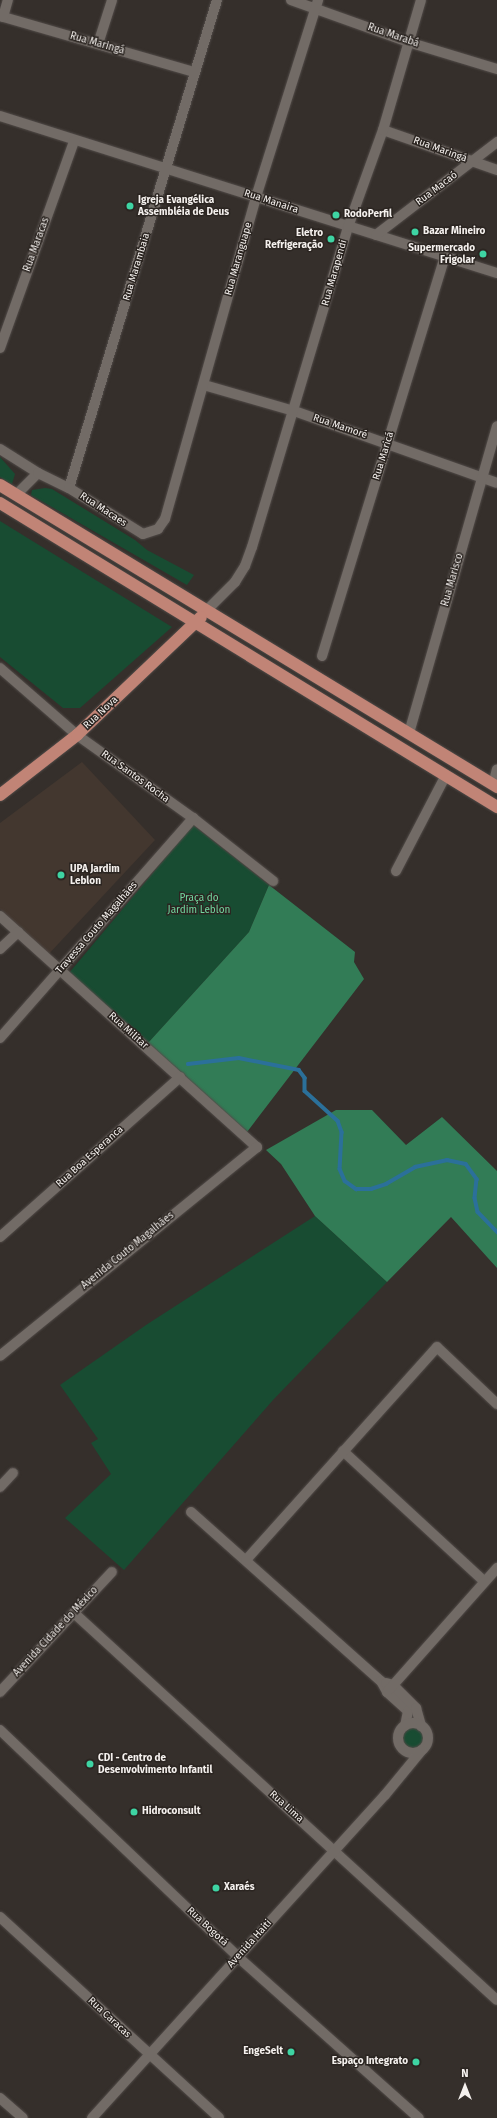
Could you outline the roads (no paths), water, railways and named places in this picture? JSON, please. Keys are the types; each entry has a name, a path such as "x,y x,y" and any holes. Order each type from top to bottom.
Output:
{"main road":[{"path":"0,485 495,786"},
{"path":"0,503 497,807"},
{"name":"Rua Nova","path":"1,792 77,735 207,610"}],"street":[{"path":"2,17 8,0"},
{"path":"98,44 112,0"},
{"name":"Rua Marambaia","path":"69,488 168,169 194,72 217,0"},
{"name":"Rua Marabá","path":"291,0 316,4 408,42 497,69"},
{"name":"Rua Marapendi","path":"207,610 235,582 245,566 252,547 294,412 348,227 383,130 421,0"},
{"name":"Rua Maranguape","path":"165,519 256,197 316,4"},
{"name":"Rua Maringá","path":"2,17 194,72"},
{"name":"Rua Manaira","path":"0,116 74,141 168,169 497,273"},
{"name":"Rua Maringá","path":"383,130 497,170"},
{"name":"Rua Maracas","path":"0,348 74,141"},
{"name":"Rua Macaó","path":"376,235 497,142"},
{"name":"Rua Maricá","path":"322,656 445,256"},
{"name":"Rua Mamoré","path":"204,385 294,412 388,443 497,483"},
{"name":"Rua Marisco","path":"409,734 497,426"},
{"name":"Rua Macaes","path":"0,450 38,473 69,488 143,534 158,529 165,519"},
{"path":"16,494 38,473"},
{"name":"Rua Santos Rocha","path":"0,668 77,735 193,818 274,881"},
{"path":"495,786 497,769"},
{"path":"396,871 446,775"},
{"name":"Travessa Couto Magalhães","path":"0,1038 193,818"},
{"name":"Rua Militar","path":"0,916 257,1147"},
{"path":"0,949 18,932"},
{"name":"Rua Boa Esperanca","path":"0,1237 180,1077"},
{"name":"Avenida Couto Magalhães","path":"0,1356 257,1147"},
{"path":"246,1560 437,1347 497,1404"},
{"path":"343,1451 484,1581"},
{"path":"0,1487 13,1473"},
{"path":"191,1512 390,1689 408,1711 405,1726 398,1736 399,1745 405,1751 413,1753 422,1750"},
{"path":"390,1689 497,1568"},
{"name":"Avenida Cidade do México","path":"0,1692 112,1572"},
{"name":"Rua Lima","path":"74,1613 497,2000"},
{"name":"Avenida Haiti","path":"92,2118 408,1769 422,1750 428,1738 421,1726 416,1708 390,1689"},
{"path":"405,1726 413,1723 421,1726"},
{"name":"Rua Bogotá","path":"0,1730 238,1956 419,2118"},
{"path":"405,1751 408,1769"},
{"name":"Rua Caracas","path":"0,1917 219,2118"},
{"path":"0,2098 23,2118"}],"waterway":[{"path":"188,1064 239,1058 299,1070 305,1078 305,1091 338,1121 342,1132 340,1169 345,1181 356,1189 371,1189 386,1184 415,1167 447,1160 466,1164 477,1179 475,1198 478,1212 497,1232"}],"place":[{"name":"Igreja Evangélica Assembléia de Deus","path":"130,206"},
{"name":"RodoPerfil","path":"336,215"},
{"name":"Bazar Mineiro","path":"415,232"},
{"name":"Eletro Refrigeração","path":"331,239"},
{"name":"Supermercado Frigolar","path":"483,254"},
{"name":"UPA Jardim Leblon","path":"61,875"},
{"name":"CDI - Centro de Desenvolvimento Infantil","path":"90,1764"},
{"name":"Hidroconsult","path":"134,1812"},
{"name":"Xaraés","path":"216,1888"},
{"name":"EngeSelt","path":"291,2052"},
{"name":"Espaço Integrato","path":"416,2062"}],"park label":[{"name":"Praça do Jardim Leblon","path":"199,904"}]}
